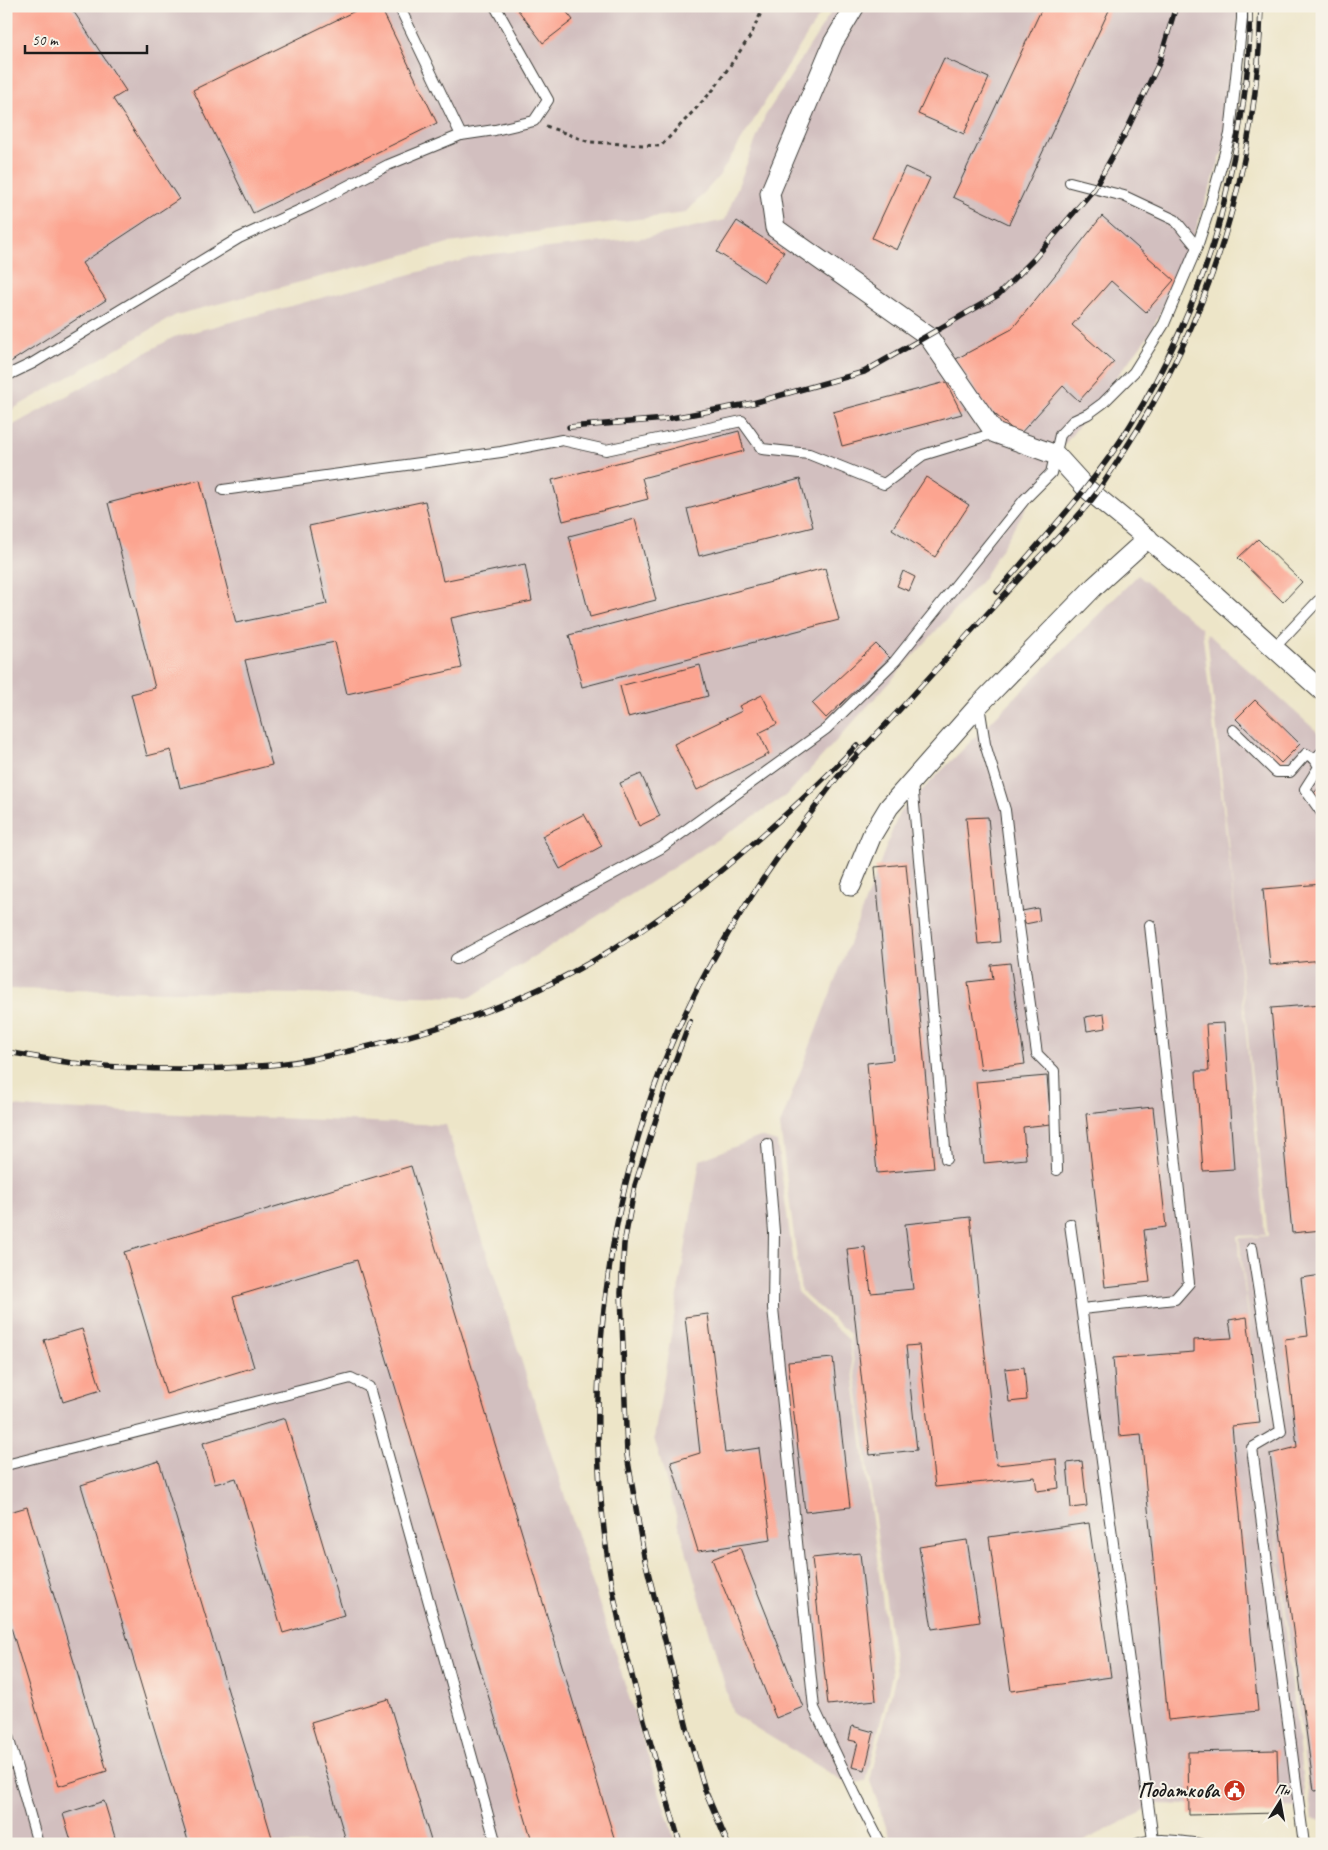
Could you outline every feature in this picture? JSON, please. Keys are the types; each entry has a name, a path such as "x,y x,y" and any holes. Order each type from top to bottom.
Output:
{"street":[{"path":"855,6 833,43 770,192 775,228 928,336 995,433 1056,455 1086,488 1204,585 1322,691"},
{"path":"851,886 872,835 889,807 979,705 1095,586 1148,538"}],"lane":[{"path":"399,6 460,135"},
{"path":"6,376 32,364 240,238 311,205 388,165 460,135 495,130 534,121 548,100 496,6"},
{"path":"456,959 661,848 826,729 896,661 1025,499 1051,473 1060,435 1073,422 1103,403 1134,372 1164,324 1197,247 1230,134 1242,6"},
{"path":"1070,182 1124,196 1175,220 1197,247"},
{"path":"223,490 501,452 562,440 606,450 742,421 762,449 809,454 884,484 923,454 995,433"},
{"path":"1274,648 1318,601"},
{"path":"979,705 985,744 1005,810 1037,1054 1054,1071 1056,1170"},
{"path":"1233,730 1276,772 1290,772 1306,754 1318,755 1319,767 1305,789 1322,813"},
{"path":"912,781 946,1159"},
{"path":"1082,1310 1176,1298 1188,1283 1150,924"},
{"path":"767,1144 774,1232 773,1308 814,1708 881,1844"},
{"path":"1070,1224 1153,1840"},
{"path":"1252,1248 1281,1431 1252,1448 1304,1844"},
{"path":"6,1465 351,1378 369,1387 496,1844"},
{"path":"6,1729 38,1844"},
{"path":"1137,1844 1153,1840 1200,1844"}],"path":[{"path":"534,121 589,142 661,146 714,89 751,35 764,6"}],"shaded area":[{"path":"6,6 825,6 719,176 686,213 449,243 176,315 6,413"},
{"path":"835,6 1240,6 1228,136 1195,232 1190,254 1149,335 1064,445 983,579 787,795 471,997 6,989 6,429 174,337 483,255 649,237 725,220 765,116"},
{"path":"1138,575 1202,629 1232,886 1265,1235 1237,1236 1258,1386 1239,1238 1268,1236 1207,633 1322,736 1322,1820 1312,1819 1269,1477 1306,1809 1159,1804 1078,1844 892,1844 870,1781 896,1674 850,1334 801,1291 780,1125 899,813"},
{"path":"6,1105 34,1108 446,1125 676,1844 6,1844"},
{"path":"760,1137 777,1142 798,1293 849,1340 892,1675 866,1781 848,1784 733,1714 654,1438 700,1160"}],"building":[{"path":"6,6 70,6 126,91 113,99 179,199 82,263 106,300 6,365"},
{"path":"365,6 380,6 437,123 253,213 193,90"},
{"path":"515,6 562,6 573,20 543,43"},
{"path":"1043,6 1111,6 1009,224 953,197"},
{"path":"944,58 989,78 964,134 918,114"},
{"path":"905,167 930,178 897,250 872,238"},
{"path":"1102,216 1174,280 1146,312 1111,281 1072,325 1114,362 1079,401 1063,386 1019,435 988,408 956,359 1012,329"},
{"path":"737,221 784,252 764,282 717,252"},
{"path":"946,382 962,414 842,446 833,412"},
{"path":"739,431 744,451 642,478 648,499 563,521 552,480"},
{"path":"926,477 969,505 935,557 892,529"},
{"path":"800,479 813,527 699,556 687,509"},
{"path":"200,480 236,623 327,604 309,526 425,501 443,581 525,564 532,601 451,618 462,668 347,694 335,642 245,660 272,765 180,788 171,750 147,756 131,694 155,688 108,503"},
{"path":"635,519 656,600 590,617 569,536"},
{"path":"1258,539 1302,582 1283,602 1238,558"},
{"path":"825,568 839,620 582,687 569,635"},
{"path":"903,571 915,577 909,591 897,586"},
{"path":"876,644 890,658 826,718 812,703"},
{"path":"700,665 708,696 628,717 620,686"},
{"path":"762,695 777,724 759,733 769,754 697,790 674,744 742,711 739,706"},
{"path":"1255,700 1300,744 1281,763 1236,719"},
{"path":"641,774 660,816 639,826 620,783"},
{"path":"1322,784 1322,801 1314,793"},
{"path":"584,814 602,846 560,869 542,836"},
{"path":"988,817 1000,942 978,944 966,818"},
{"path":"906,864 934,1168 877,1173 867,1063 893,1060 875,867"},
{"path":"1322,884 1322,960 1270,965 1263,889"},
{"path":"1038,908 1040,921 1025,924 1022,911"},
{"path":"1010,963 1025,1064 981,1070 968,982 993,979 991,965"},
{"path":"1322,1004 1322,1230 1292,1233 1271,1008"},
{"path":"1104,1014 1106,1028 1087,1031 1085,1017"},
{"path":"1224,1023 1234,1169 1203,1171 1196,1071 1209,1071 1206,1024"},
{"path":"1047,1076 1051,1124 1023,1127 1026,1159 984,1163 976,1082"},
{"path":"1153,1107 1166,1227 1144,1230 1150,1282 1105,1287 1086,1114"},
{"path":"411,1166 616,1844 533,1844 357,1260 233,1297 254,1367 166,1394 124,1252"},
{"path":"970,1217 997,1465 1056,1459 1059,1488 1037,1491 1035,1477 935,1487 919,1345 906,1346 917,1450 870,1455 847,1249 865,1247 871,1293 913,1289 905,1224"},
{"path":"1322,1275 1322,1790 1314,1791 1270,1454 1297,1447 1285,1339 1308,1336 1301,1278"},
{"path":"708,1314 725,1453 759,1448 771,1540 698,1551 671,1462 700,1453 685,1317"},
{"path":"1247,1317 1260,1423 1232,1426 1258,1711 1168,1720 1141,1434 1119,1436 1113,1358 1194,1352 1194,1340 1232,1338 1229,1320"},
{"path":"82,1329 101,1390 63,1402 44,1340"},
{"path":"833,1358 850,1507 805,1512 788,1362"},
{"path":"1024,1367 1027,1400 1009,1402 1005,1369"},
{"path":"285,1418 344,1615 283,1633 236,1478 215,1484 203,1443"},
{"path":"159,1461 274,1844 189,1844 81,1485"},
{"path":"1082,1461 1087,1506 1071,1508 1067,1463"},
{"path":"27,1507 107,1771 59,1786 6,1611 6,1513"},
{"path":"1089,1523 1111,1677 1011,1691 989,1537"},
{"path":"967,1540 980,1622 932,1629 919,1547"},
{"path":"740,1548 803,1707 776,1718 712,1559"},
{"path":"860,1553 876,1700 828,1705 812,1558"},
{"path":"388,1699 432,1844 347,1844 311,1722"},
{"path":"852,1726 874,1732 865,1770 852,1767 858,1742 849,1740"},
{"path":"1277,1750 1279,1813 1189,1815 1188,1752"},
{"path":"104,1801 117,1844 72,1844 63,1814"}],"railway":[{"path":"569,427 666,419 753,403 864,372 998,295 1034,259 1094,189 1125,134 1159,63 1176,6"},
{"path":"997,592 1067,511 1117,447 1156,381 1179,333 1208,261 1218,228 1238,138 1248,63 1250,6"},
{"path":"680,1844 637,1696 619,1621 606,1546 600,1489 598,1432 603,1315 622,1201 636,1145 653,1091 682,1020 699,985 738,918 780,854 840,774 1088,504 1155,400 1182,348 1205,294 1224,238 1251,124 1258,65 1261,6"},
{"path":"6,1052 72,1063 118,1067 235,1068 314,1059 396,1040 473,1016 548,985 596,959 644,929 691,895 757,840 808,794 857,745"},
{"path":"690,1021 670,1075 635,1185 624,1244 621,1293 627,1455 644,1556 688,1732 705,1790 728,1844"}],"place":[{"name":"Податкова","path":"1235,1790"}]}
